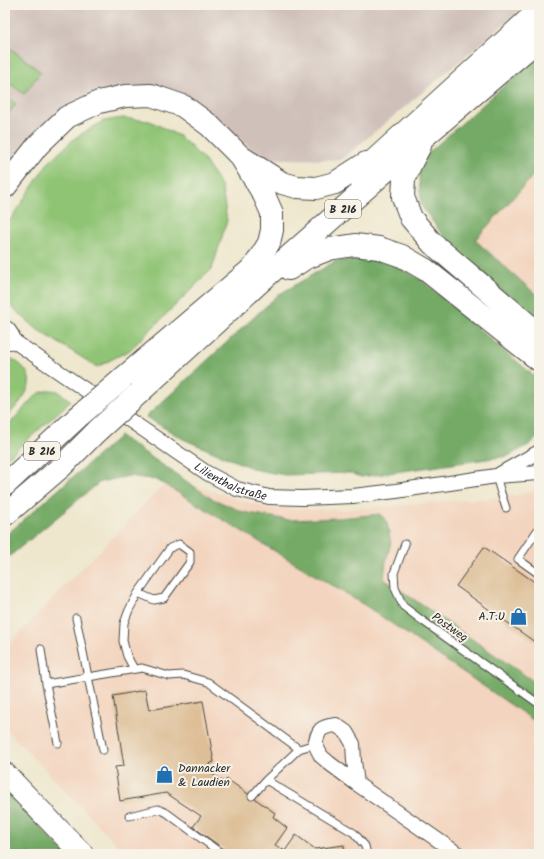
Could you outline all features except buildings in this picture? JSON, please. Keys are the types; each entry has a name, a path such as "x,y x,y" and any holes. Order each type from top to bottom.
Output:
{"main road":[{"name":"B 216","path":"5,515 61,467 98,430 139,393 257,274 376,159 539,10"},
{"name":"B 216","path":"5,485 78,417 121,380 257,274 426,136 539,39"},
{"path":"5,186 38,145 67,117 98,102 126,96 151,95 183,106 209,125 241,157 282,183 297,187 316,188 335,183 364,163 376,159"},
{"path":"426,136 404,179 403,197 411,218 432,243 539,334"},
{"path":"241,157 264,196 272,213 272,230 269,243 257,274 279,275 306,258 329,249 355,246 379,248 402,256 426,270 539,360"},
{"path":"5,774 82,854"}],"street":[{"name":"Lilienthalstraße","path":"6,335 207,473 237,489 269,497 302,498 353,496 496,476 539,473"},
{"name":"Lilienthalstraße","path":"496,476 539,452"},
{"path":"357,784 353,744 346,732 336,726 324,727 318,734 315,744 321,756 357,784 458,854"}],"lane":[{"path":"496,476 506,508"},
{"path":"539,528 518,559 539,574"},
{"path":"134,669 127,656 123,641 124,623 129,610 138,593 170,548 179,544 190,552 190,562 164,598 154,600 138,593"},
{"name":"Postweg","path":"406,544 394,573 395,588 403,606 539,704"},
{"path":"76,618 103,750"},
{"path":"41,649 46,684 58,743"},
{"path":"46,684 142,668 169,676 183,675 208,682 299,749"},
{"path":"252,796 266,780 299,749 315,744"},
{"path":"266,780 354,833 365,846 367,854"},
{"path":"129,816 158,809 167,813 222,854"}],"shaded area":[{"path":"5,5 527,5 341,160 259,157 218,118 174,90 134,86 90,94 33,135 5,169"},
{"path":"539,169 539,299 475,240"},
{"path":"170,478 268,508 342,510 513,496 539,489 539,854 126,854 5,728 5,648"}],"green space":[{"path":"5,44 41,72 24,94 5,80"},
{"path":"539,55 539,169 475,240 539,297 539,325 445,239 421,205 418,162"},
{"path":"5,95 16,104 5,118"},
{"path":"123,118 150,121 181,137 205,161 222,188 227,221 212,269 130,350 97,367 38,330 5,301 5,228 47,164 75,138 103,121"},
{"path":"356,259 378,260 399,267 421,280 539,380 539,436 529,445 508,456 361,477 350,473 285,475 257,470 225,457 183,439 146,417 278,295 334,262"},
{"path":"5,354 21,365 27,372 29,386 26,394 5,419"},
{"path":"50,390 58,391 71,401 5,460 5,429 32,399 39,393"},
{"path":"120,436 211,498 243,512 289,520 381,514 387,523 391,543 386,561 384,579 539,685 539,724 366,606 157,480 129,476 100,482 5,560 5,536"},
{"path":"5,790 66,854 5,854"}],"place":[{"name":"A.T.U","path":"518,616"},
{"name":"Dannacker & Laudien","path":"165,775"}]}
